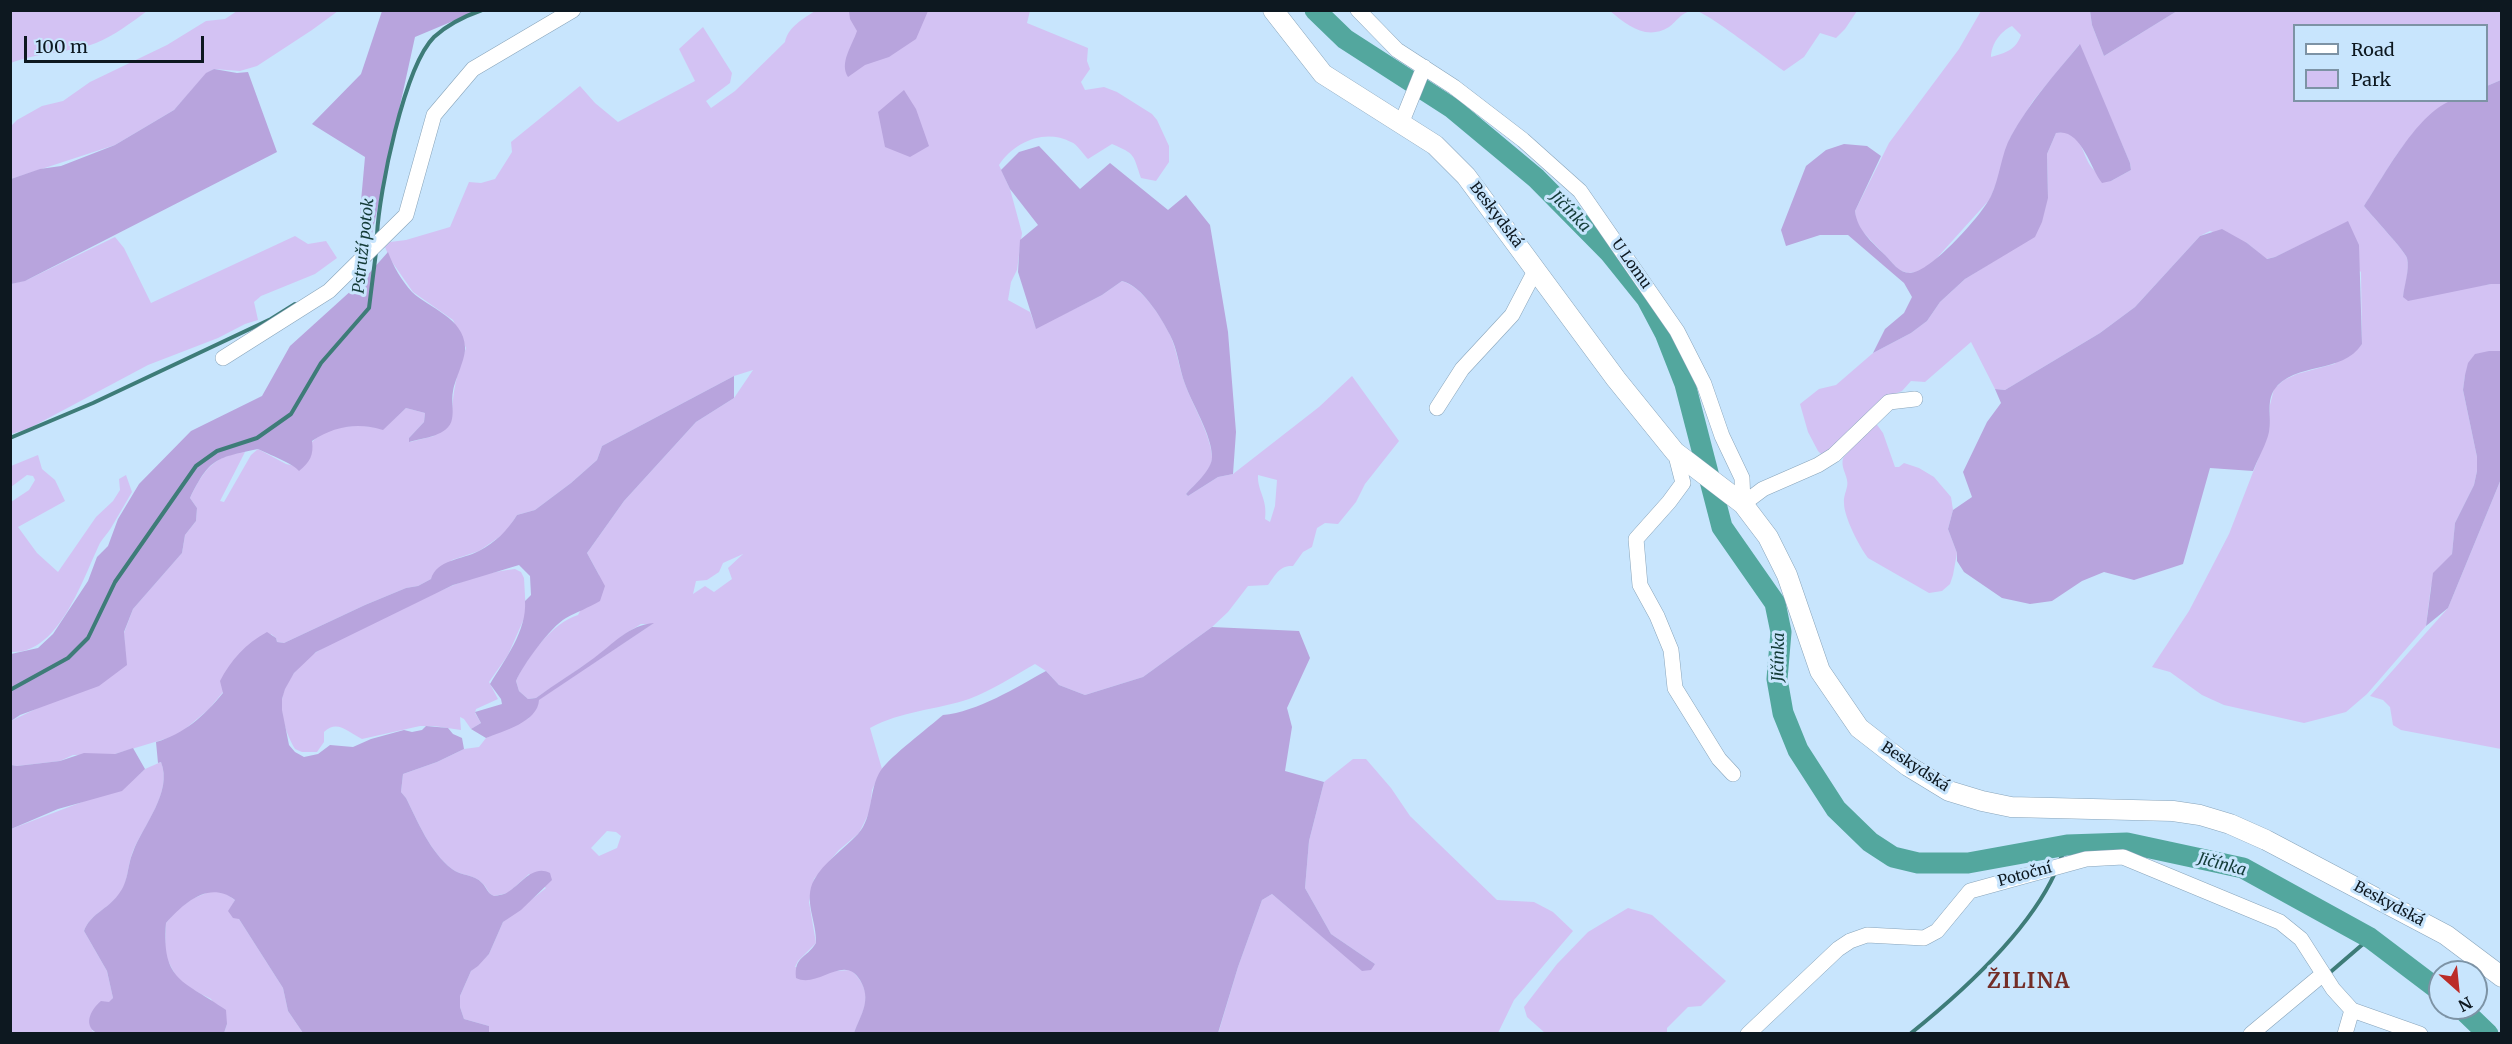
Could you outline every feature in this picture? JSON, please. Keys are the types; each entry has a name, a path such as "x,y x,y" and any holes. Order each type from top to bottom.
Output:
{"street":[{"path":"223,358 329,291 406,215 434,115 473,69 573,10"},
{"name":"Beskydská","path":"1273,10 1323,74 1434,145 1466,176 1623,388 1679,455 1737,500 1768,537 1787,574 1815,658 1836,697 1859,728 1908,766 1949,791 1982,801 2011,807 2173,812 2200,815 2230,824 2307,861 2446,935 2502,977"},
{"name":"U Lomu","path":"1358,10 1397,50 1454,87 1523,140 1580,191 1677,331 1704,384 1722,436 1742,478 1737,500"},
{"path":"1401,124 1424,68"},
{"path":"1437,408 1462,369 1512,315 1536,269"},
{"path":"1737,500 1818,465 1834,455 1890,402 1915,399"},
{"path":"1679,455 1683,483 1636,539 1640,585 1657,616 1671,650 1675,688 1719,759 1733,774"},
{"name":"Potoční","path":"1748,1034 1838,949 1850,941 1879,934 1924,938 1937,931 1970,891 2086,859 2123,857 2280,922 2301,939 2333,989 2352,1010 2420,1034"},
{"path":"2251,1034 2323,974"},
{"path":"2344,1033 2352,1010"}],"green space":[{"path":"11,10 147,11 116,33 96,43 11,63"},
{"path":"237,11 338,11 257,66 240,71 214,69 207,73 174,110 115,145 11,179 10,127 17,120 42,106 63,101 90,82 167,45 206,21 225,19"},
{"path":"815,11 1030,11 1027,23 1088,48 1087,61 1090,69 1081,82 1085,90 1104,87 1117,92 1152,114 1157,120 1169,146 1169,162 1156,181 1141,178 1130,153 1112,144 1088,159 1071,142 1051,136 1041,137 1022,144 1005,157 999,165 1010,189 1022,233 1017,270 1011,282 1008,300 1030,312 1036,328 1102,295 1122,281 1137,289 1144,296 1162,319 1170,335 1185,384 1211,448 1212,457 1209,467 1186,494 1188,496 1218,477 1233,474 1319,407 1352,376 1399,441 1365,484 1356,502 1338,524 1325,523 1317,528 1312,547 1303,552 1293,566 1281,569 1268,585 1248,586 1228,612 1212,627 1143,677 1085,695 1059,685 1046,671 1035,664 969,699 906,714 870,728 882,769 872,790 870,811 859,833 839,850 814,879 809,902 816,943 795,967 834,971 851,970 863,986 866,1000 854,1033 489,1033 489,1026 464,1019 460,1007 460,996 471,971 489,954 503,922 546,888 529,874 508,893 494,896 479,880 452,869 431,845 401,792 403,774 464,749 479,747 486,738 529,718 538,700 652,624 641,624 622,636 595,658 536,698 528,699 519,691 516,681 533,652 559,625 578,615 599,575 587,553 624,501 696,422 734,398 753,370 734,376 602,446 597,460 571,483 535,510 517,515 505,533 479,551 452,560 431,579 365,605 284,643 277,642 271,634 209,709 178,735 115,754 73,755 60,761 11,765 11,721 126,665 124,633 133,609 182,553 185,535 196,521 197,508 190,498 205,472 217,461 245,452 220,501 224,502 251,455 258,449 286,464 295,466 312,442 336,428 365,426 383,429 406,408 425,413 424,422 409,438 410,442 434,436 452,419 456,383 466,348 453,320 413,292 390,259 385,247 390,242 406,240 450,227 469,182 481,183 495,179 512,152 511,142 580,86 595,103 618,122 695,81 679,49 703,27 732,73 730,83 706,101 711,108 735,91 785,42 789,32 801,20","holes":["1258,475 1277,480 1275,506 1270,522 1265,519 1266,512","743,554 728,568 732,579 714,592 705,586 693,594 696,581 707,580 719,572 723,563","607,831 616,832 621,836 617,848 599,856 591,848"]},
{"path":"1610,11 1691,11 1661,31 1645,32 1630,26"},
{"path":"1696,11 1857,11 1836,38 1820,33 1804,57 1784,71"},
{"path":"1981,11 2090,11 2092,25 2104,56 2177,11 2501,11 2501,80 2488,86 2488,24 2293,24 2293,102 2452,102 2425,121 2413,133 2364,206 2407,258 2408,272 2403,297 2501,284 2501,351 2489,351 2465,375 2463,390 2477,457 2474,485 2455,523 2452,554 2431,586 2426,626 2367,694 2346,712 2304,723 2224,705 2202,695 2170,672 2152,667 2189,611 2229,534 2269,431 2270,405 2274,389 2284,380 2297,374 2334,364 2362,344 2361,272 2321,235 2266,259 2247,243 2210,231 2200,236 2135,307 2100,333 2005,390 1995,389 1971,342 1925,382 1911,381 1902,391 1892,395 1845,443 1822,455 1808,432 1800,404 1819,389 1836,385 1873,353 1911,333 1927,321 1940,302 1965,279 2002,256 2048,198 2047,154 2056,133 2072,134 2094,170 2111,181 2131,170 2079,45 2033,101 2010,138 1990,199 1935,260 1919,272 1908,273 1899,270 1862,231 1856,220 1855,211 1889,143 1959,49","holes":["2012,26 2021,35 2019,40 2005,52 1991,57 1995,43 2008,28"]},
{"path":"295,236 308,244 326,241 337,258 315,274 261,296 254,302 258,320 148,365 28,429 11,434 11,284 27,280 115,237 124,248 151,303"},
{"path":"1875,422 1883,433 1895,467 1904,463 1919,468 1934,477 1951,497 1953,510 1948,529 1957,553 1950,584 1942,591 1929,593 1868,558 1849,523 1844,503 1847,483 1843,458"},
{"path":"38,455 42,469 55,480 65,501 18,527 37,553 58,572 96,517 113,501 120,490 119,479 126,475 132,492 100,543 77,594 56,628 43,641 28,650 11,652 11,502 29,490 35,480 33,476 27,475 11,487 11,466"},
{"path":"2501,479 2501,749 2401,730 2393,725 2390,707 2383,700 2370,696 2448,608"},
{"path":"515,569 521,572 524,578 526,614 508,655 489,682 498,699 476,709 475,713 481,723 471,729 460,717 461,730 420,726 362,739 343,728 333,727 324,732 324,742 317,752 302,752 295,749 283,719 283,695 291,677 308,658 340,639 445,589 479,576"},
{"path":"1353,759 1366,759 1391,788 1410,816 1497,900 1534,902 1553,912 1573,931 1514,1000 1498,1033 1218,1034 1238,967 1262,900 1272,894 1362,970 1375,964 1331,934 1305,888 1309,841 1324,782"},
{"path":"161,762 164,773 160,796 133,851 122,890 115,900 90,920 84,931 107,971 113,998 92,1031 99,1033 11,1034 11,829 82,802 135,778 145,769"},
{"path":"211,891 225,893 235,900 229,911 239,919 283,988 288,1011 303,1033 224,1033 227,1024 211,999 189,988 177,978 166,957 166,923 177,910 192,899"},
{"path":"1628,908 1652,915 1726,981 1701,1006 1688,1007 1667,1028 1667,1033 1545,1033 1527,1017 1524,1007 1557,964 1588,932"}],"shaded area":[{"path":"928,10 916,39 889,57 865,65 848,77 845,66 847,54 857,31 850,19 849,11"},
{"path":"2090,10 2177,11 2104,56 2092,25"},
{"path":"382,11 477,11 415,37 371,238 360,212 365,157 312,124 361,74"},
{"path":"2080,44 2131,170 2111,181 2102,183 2078,142 2072,136 2056,133 2047,154 2048,198 2042,222 2035,237 1965,279 1940,302 1927,321 1911,333 1873,353 1885,329 1904,313 1912,297 1904,283 1848,235 1820,235 1786,246 1781,230 1806,166 1826,150 1844,144 1867,146 1881,156 1855,211 1856,218 1866,235 1896,267 1906,273 1919,270 1930,264 1978,216 1991,196 2005,150 2018,124 2052,77"},
{"path":"214,69 237,73 248,72 277,152 25,281 11,284 11,179 40,169 61,166 115,145 174,110 206,73"},
{"path":"2501,80 2501,284 2408,301 2403,297 2407,258 2364,206 2403,146 2428,116 2450,102 2488,102 2488,86"},
{"path":"904,90 916,109 929,146 910,157 885,147 878,112"},
{"path":"1039,146 1080,189 1110,163 1168,210 1186,195 1210,225 1228,332 1236,432 1233,474 1218,477 1188,496 1186,494 1209,467 1212,457 1209,439 1185,384 1173,341 1156,311 1137,289 1122,281 1102,295 1036,329 1018,272 1020,240 1038,225 1010,189 1001,170 1019,152"},
{"path":"2348,221 2359,245 2362,344 2353,354 2343,360 2293,375 2274,390 2270,400 2269,432 2253,471 2210,468 2183,564 2134,580 2104,572 2082,581 2052,601 2030,604 2002,598 1964,572 1957,561 1957,553 1948,529 1953,510 1972,497 1963,472 1987,422 2001,403 1995,389 2005,390 2100,333 2135,307 2200,236 2222,229 2247,243 2267,259"},
{"path":"388,252 398,273 412,292 452,321 459,328 463,337 465,352 453,391 453,416 450,425 441,433 409,442 409,438 424,422 425,413 406,408 383,430 355,426 320,436 312,441 310,458 299,471 258,449 216,461 203,474 190,498 197,508 196,521 185,535 182,553 133,609 124,632 127,665 99,686 20,715 11,721 11,654 38,648 53,634 88,581 97,557 108,546 118,519 139,484 191,431 262,396 290,346 364,279"},
{"path":"2501,351 2501,479 2448,608 2426,626 2433,573 2452,554 2455,523 2474,485 2477,471 2477,457 2463,390 2465,375 2468,363 2475,354"},
{"path":"734,376 734,398 696,422 624,501 587,553 605,586 600,601 566,618 552,629 531,656 516,681 519,691 528,699 536,698 629,631 654,623 539,700 537,708 526,720 486,738 471,729 481,723 475,712 502,704 490,684 519,634 525,612 525,601 531,595 530,576 519,565 453,585 316,652 294,673 285,689 282,710 289,745 304,757 318,754 330,745 353,747 371,739 404,730 412,732 422,730 426,726 448,728 453,734 462,738 464,749 403,774 401,792 437,854 452,869 479,880 494,896 513,889 533,873 544,871 550,873 552,880 521,910 503,922 489,954 471,971 460,996 460,1007 464,1019 489,1026 489,1033 303,1033 288,1011 283,988 239,919 233,918 228,911 235,900 216,892 198,896 173,915 166,923 165,942 172,969 179,978 226,1010 227,1024 224,1033 99,1034 94,1031 89,1023 91,1014 101,1001 109,1002 113,998 107,971 84,931 90,920 114,900 122,890 133,852 160,797 164,773 161,762 158,763 156,742 176,734 193,723 223,693 220,681 239,653 267,632 276,638 277,642 284,643 365,605 431,579 439,567 485,548 501,536 517,515 535,510 571,483 597,460 602,446"},
{"path":"1212,627 1299,631 1310,658 1287,708 1292,727 1285,771 1324,782 1309,841 1305,888 1331,934 1375,964 1371,970 1362,971 1272,894 1262,900 1218,1033 854,1033 862,1013 865,994 860,980 854,973 839,970 813,979 796,978 799,961 816,943 810,903 814,880 863,827 874,786 881,770 910,742 943,715 983,704 1046,671 1059,685 1085,695 1143,677"},
{"path":"133,748 145,769 122,791 58,809 11,829 11,765 60,761 84,753 115,754"}],"waterway":[{"name":"Pstruží potok","path":"377,235 395,131 403,101 423,52 434,37 445,29 482,10"},
{"name":"Jičínka","path":"1315,10 1345,39 1452,108 1536,178 1610,253 1647,299 1665,333 1685,384 1722,527 1775,603 1781,632 1777,679 1783,713 1798,750 1836,809 1870,842 1893,857 1918,863 1968,863 2067,845 2127,843 2243,868 2370,938 2428,982"},
{"name":"Pstruží potok","path":"10,690 68,658 88,638 115,582 196,466 217,451 257,438 291,414 321,363 369,308 376,252"},
{"path":"10,438 93,403 271,319 295,304"},
{"path":"2060,860 2067,845"},
{"path":"1910,1034 1971,981 2011,939 2043,895 2055,873"},
{"path":"2327,975 2370,938"},
{"name":"Jičínka","path":"2473,1020 2488,1034"}],"district":[{"name":"ŽILINA","path":"2029,982"}]}
